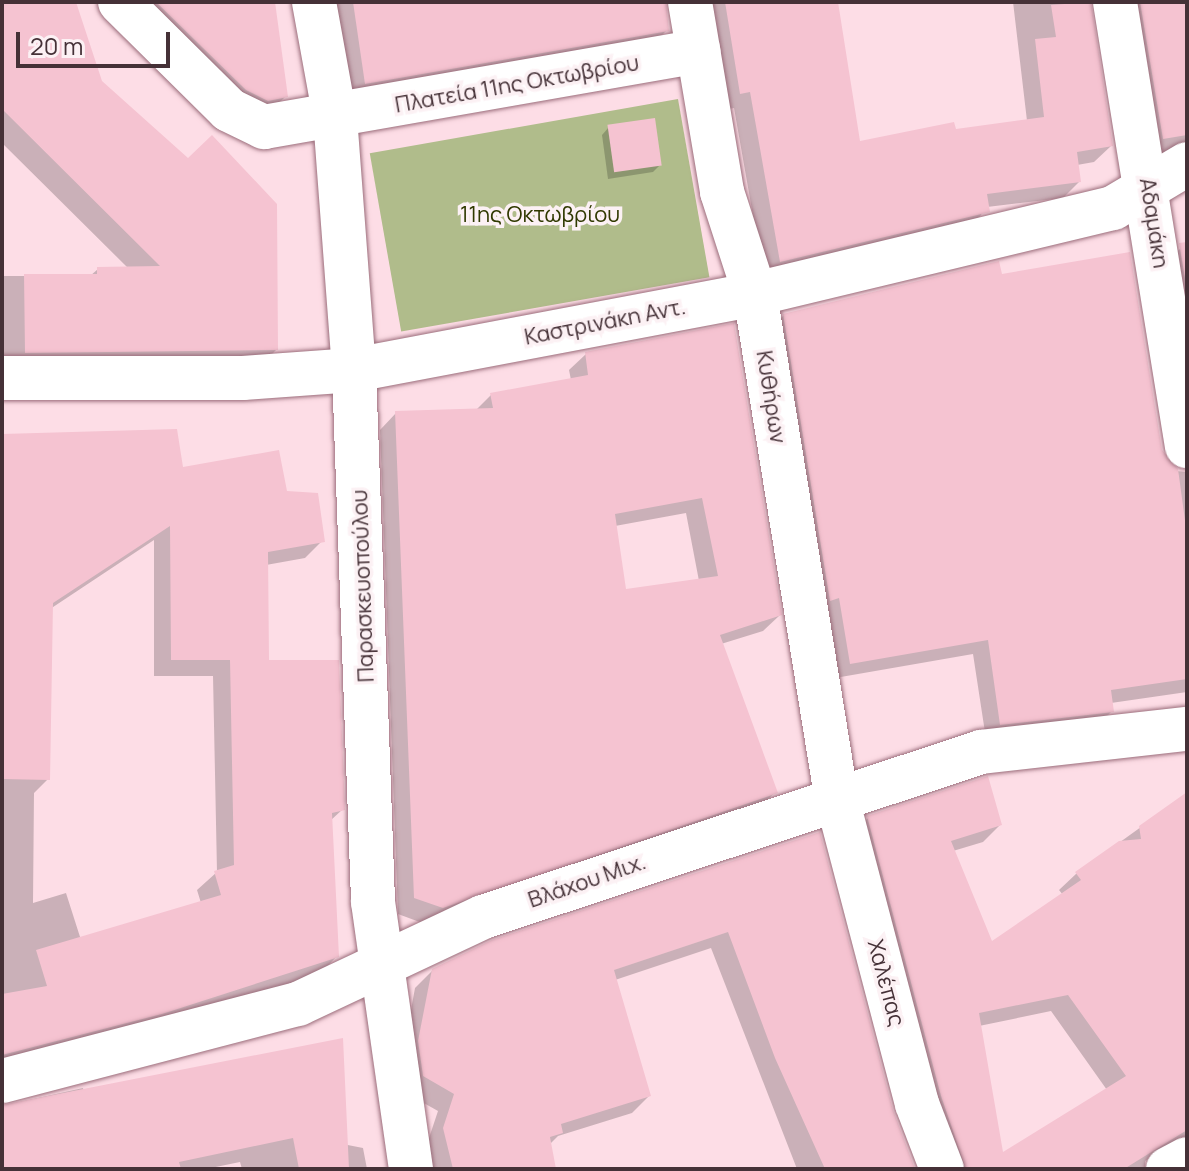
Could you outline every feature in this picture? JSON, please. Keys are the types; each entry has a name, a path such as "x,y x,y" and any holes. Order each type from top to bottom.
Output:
{"street":[{"name":"Πλατεία 11ης Οκτωβρίου","path":"120,2 248,123 264,127 698,51"},
{"name":"Παρασκευοπούλου","path":"314,2 335,117 354,370 378,963 411,1169"},
{"name":"Κυθήρων","path":"690,2 722,192 755,294 836,795"},
{"name":"Αδαμάκη","path":"1115,2 1148,184 1187,446"},
{"name":"Καστρινάκη Αντ.","path":"2,378 243,378 354,370 755,294 1113,208 1148,184 1187,164"},
{"name":"Βλάχου Μιχ.","path":"2,1081 286,1008 324,994 378,963 483,917 836,795 981,752 1187,729"},
{"name":"Χαλέπας","path":"836,795 917,1104 942,1169"},
{"path":"1168,1169 1187,1159"}],"green space":[{"name":"11ης Οκτωβρίου","path":"678,99 709,277 401,332 370,153"}],"building":[{"path":"2,2 76,2 102,81 188,158 212,135 277,204 278,350 25,353 24,274 97,274 97,267 160,266 2,109"},
{"path":"156,2 275,2 288,97 268,101 246,90"},
{"path":"353,2 666,2 669,31 365,84"},
{"path":"725,2 838,2 860,141 954,122 956,129 1044,117 1035,39 1056,37 1051,5 1091,2 1113,146 1077,152 1081,182 987,194 990,212 780,262 750,92 740,94"},
{"path":"1140,2 1187,2 1187,135 1163,139"},
{"path":"655,118 662,166 614,172 607,125"},
{"path":"1187,242 1187,290 1179,243"},
{"path":"1130,252 1162,450 1178,469 1187,535 1187,679 1111,690 1114,712 1000,725 988,640 850,664 839,598 830,601 783,314 999,261 1002,274"},
{"path":"734,323 782,615 720,635 778,793 443,908 414,898 395,411 493,408 490,393 588,375 585,352","holes":["702,498 718,576 626,589 615,514"]},
{"path":"177,429 183,467 279,450 287,491 318,493 325,542 268,552 269,660 339,660 345,810 332,813 339,957 162,1014 2,1055 2,994 47,986 36,950 221,895 214,871 234,865 230,660 171,660 170,526 53,603 50,780 2,779 2,434"},
{"path":"988,776 1002,825 951,841 992,941 1081,880 1075,872 1119,841 1141,839 1139,826 1187,792 1187,1130 1124,1169 966,1169 941,1096 867,816","holes":["1068,995 1126,1076 1003,1152 979,1013"]},
{"path":"820,832 893,1110 915,1169 825,1169 775,1058 728,932 614,970 651,1096 561,1124 563,1133 550,1137 556,1169 453,1169 443,1128 454,1094 423,1076 418,1041 432,969 492,940"},
{"path":"343,1038 349,1169 299,1169 293,1138 179,1162 181,1169 2,1169 2,1105"}]}
